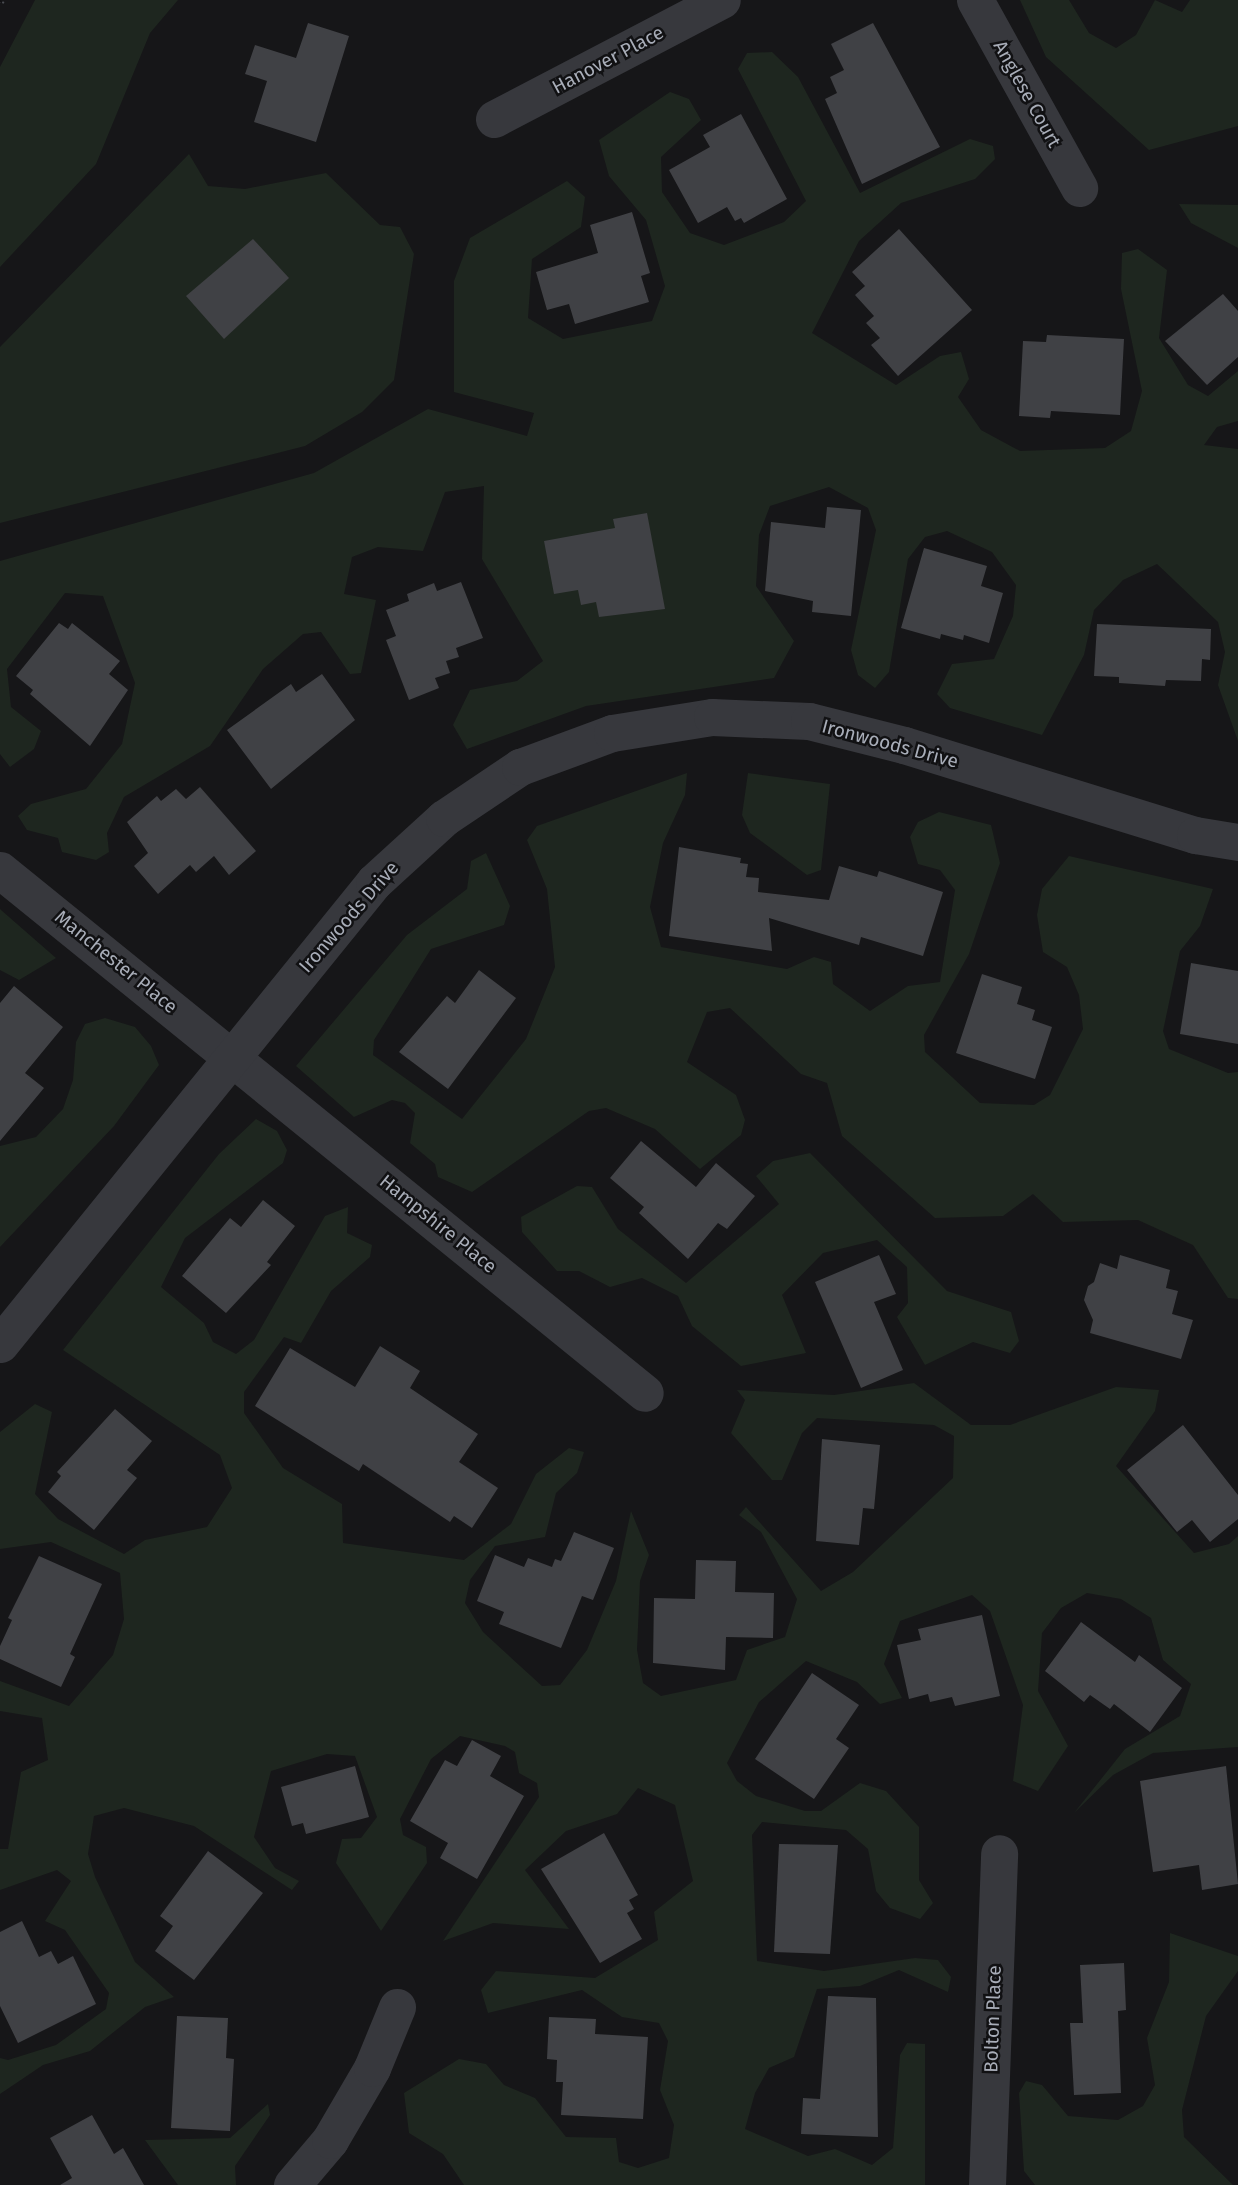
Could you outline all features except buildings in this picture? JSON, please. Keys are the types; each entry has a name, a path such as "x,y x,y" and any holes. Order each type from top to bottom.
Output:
{"street":[{"name":"Hanover Place","path":"494,119 722,0"},
{"name":"Anglese Court","path":"975,0 1079,188"},
{"name":"Ironwoods Drive","path":"0,1343 374,883 444,818 520,767 612,733 712,716 809,722 904,745 1182,832 1238,842"},
{"name":"Manchester Place","path":"0,870 232,1055"},
{"name":"Hampshire Place","path":"232,1055 645,1393"},
{"name":"Bolton Place","path":"988,2185 999,1853"},
{"path":"292,2185 330,2140 372,2068 397,2007"}],"shaded area":[{"path":"35,0 178,0 150,33 96,164 0,267 0,67"},
{"path":"1020,0 1069,0 1089,33 1116,48 1136,35 1155,0 1182,12 1190,0 1238,0 1238,126 1149,150 1046,57"},
{"path":"772,52 798,77 860,193 970,139 993,146 995,159 975,179 901,203 859,241 812,333 896,385 940,356 961,352 969,379 958,397 981,430 1020,451 1105,448 1131,431 1142,391 1121,289 1122,253 1138,249 1167,270 1159,338 1188,385 1208,396 1238,371 1238,421 1217,427 1204,445 1238,449 1238,741 1218,685 1225,652 1218,622 1157,564 1123,580 1094,610 1084,655 1042,735 950,708 937,694 952,664 994,659 1013,616 1016,585 992,552 947,531 925,537 908,559 889,672 875,688 858,675 851,650 876,530 868,508 829,487 770,506 759,535 756,586 794,641 774,678 586,706 467,749 453,725 470,690 517,681 543,661 482,559 484,486 445,492 423,551 378,547 352,557 344,594 376,600 361,673 350,674 321,632 303,634 263,669 210,746 124,797 107,833 109,852 96,860 62,852 58,838 27,830 18,816 31,804 86,789 122,744 135,683 103,596 65,593 7,669 11,707 41,731 34,749 10,767 0,754 0,561 314,473 428,409 527,436 534,413 454,392 454,281 470,238 567,181 585,197 581,227 532,259 528,318 563,339 652,321 665,286 646,220 609,176 599,140 670,92 689,99 701,120 661,157 662,192 690,233 724,245 784,222 806,201 738,69 747,53"},
{"path":"189,154 208,186 245,189 326,173 380,225 400,227 414,254 394,380 362,412 305,446 0,523 0,347"},
{"path":"1179,204 1238,205 1238,248 1191,223"},
{"path":"687,773 685,795 663,843 650,907 661,947 787,969 814,957 831,962 833,984 870,1011 908,986 940,982 955,890 940,870 918,864 910,837 918,822 939,812 991,825 1000,863 969,954 924,1035 925,1052 980,1103 1034,1105 1050,1095 1083,1029 1079,995 1067,967 1043,952 1037,915 1042,889 1069,856 1213,889 1200,926 1180,951 1163,1031 1169,1049 1228,1073 1238,1072 1238,1299 1228,1298 1193,1245 1138,1220 1063,1222 1033,1194 1003,1216 935,1218 842,1136 827,1083 801,1074 730,1008 707,1012 687,1062 736,1095 745,1120 741,1135 700,1169 655,1129 606,1108 589,1111 472,1192 438,1177 435,1164 410,1143 415,1113 405,1103 392,1100 354,1117 296,1066 407,935 467,889 471,861 486,853 510,906 504,925 431,949 374,1040 373,1055 462,1119 526,1039 555,967 547,889 527,840 537,826"},
{"path":"748,773 830,784 821,870 807,875 750,833 742,815"},
{"path":"0,909 56,958 19,980 0,970"},
{"path":"105,1018 135,1027 151,1046 159,1065 114,1126 0,1247 0,1146 36,1137 63,1109 73,1080 76,1042 85,1024"},
{"path":"256,1119 277,1131 287,1150 283,1163 185,1238 161,1287 204,1323 213,1342 236,1354 254,1340 325,1216 348,1207 347,1233 372,1245 370,1257 331,1291 301,1343 284,1337 244,1392 244,1413 283,1468 342,1504 343,1543 464,1560 511,1524 536,1474 569,1448 584,1452 577,1473 556,1493 545,1537 495,1546 470,1580 465,1603 483,1632 542,1686 560,1685 587,1650 616,1581 631,1511 649,1555 640,1581 637,1650 643,1683 661,1696 736,1680 747,1650 785,1637 797,1599 761,1532 739,1515 746,1507 821,1591 853,1572 953,1478 954,1436 934,1425 817,1418 802,1433 782,1480 772,1480 731,1433 745,1400 737,1390 834,1395 914,1383 971,1425 1010,1425 1116,1387 1159,1390 1155,1411 1116,1466 1194,1553 1229,1544 1238,1536 1238,1747 1153,1753 1113,1775 1074,1813 1125,1749 1180,1716 1191,1684 1163,1660 1151,1618 1121,1599 1087,1593 1061,1608 1042,1633 1038,1691 1068,1746 1038,1791 1013,1781 1023,1705 990,1611 972,1595 900,1621 884,1664 902,1698 880,1704 857,1682 806,1661 759,1702 727,1763 737,1781 756,1796 805,1811 821,1811 860,1783 886,1791 919,1827 919,1880 933,1903 920,1919 890,1908 876,1891 868,1849 846,1830 762,1822 752,1835 757,1961 824,1971 915,1958 938,1960 951,1977 948,1992 899,1970 860,1986 817,1989 794,2057 769,2068 755,2093 745,2129 808,2156 835,2149 872,2165 893,2148 900,2055 907,2043 925,2044 925,2185 464,2185 443,2154 409,2133 404,2093 459,2059 486,2064 504,2085 535,2098 566,2137 616,2138 619,2162 638,2168 669,2158 674,2125 660,2090 668,2041 659,2023 622,2017 582,1990 488,2013 481,1990 496,1971 595,1978 658,1940 654,1912 693,1881 675,1805 638,1788 617,1814 566,1831 525,1870 569,1929 493,1923 443,1941 539,1797 537,1783 519,1773 515,1752 505,1746 460,1736 431,1759 400,1819 403,1835 426,1847 427,1863 381,1931 336,1863 342,1839 361,1838 377,1817 355,1756 327,1754 271,1771 254,1837 275,1868 299,1881 292,1890 194,1826 124,1808 94,1816 88,1854 95,1877 135,1962 174,1997 145,2007 90,2051 43,2065 0,2094 0,2058 8,2060 56,2045 106,2009 109,1993 65,1930 45,1921 71,1881 57,1870 0,1890 0,1849 8,1849 21,1772 48,1760 42,1718 0,1711 0,1681 69,1706 113,1655 124,1619 120,1573 51,1542 0,1549 0,1432 35,1404 52,1412 35,1494 58,1519 124,1554 145,1540 207,1527 232,1488 220,1455 63,1350 219,1154"},
{"path":"810,1153 947,1291 1011,1312 1019,1341 1010,1353 973,1342 925,1365 897,1317 908,1303 907,1267 877,1240 823,1253 782,1295 806,1353 741,1366 692,1326 678,1296 642,1278 610,1287 579,1271 557,1271 522,1232 521,1217 577,1186 592,1187 618,1229 686,1283 779,1204 756,1176 773,1161"},
{"path":"1170,1933 1238,1956 1238,1971 1206,2016 1182,2110 1184,2137 1233,2185 1035,2185 1024,2171 1019,2093 1026,2081 1042,2085 1068,2116 1118,2120 1143,2106 1155,2085 1147,2038 1169,1982"},
{"path":"268,2104 270,2115 235,2166 236,2185 178,2185 145,2140 230,2138"}]}
